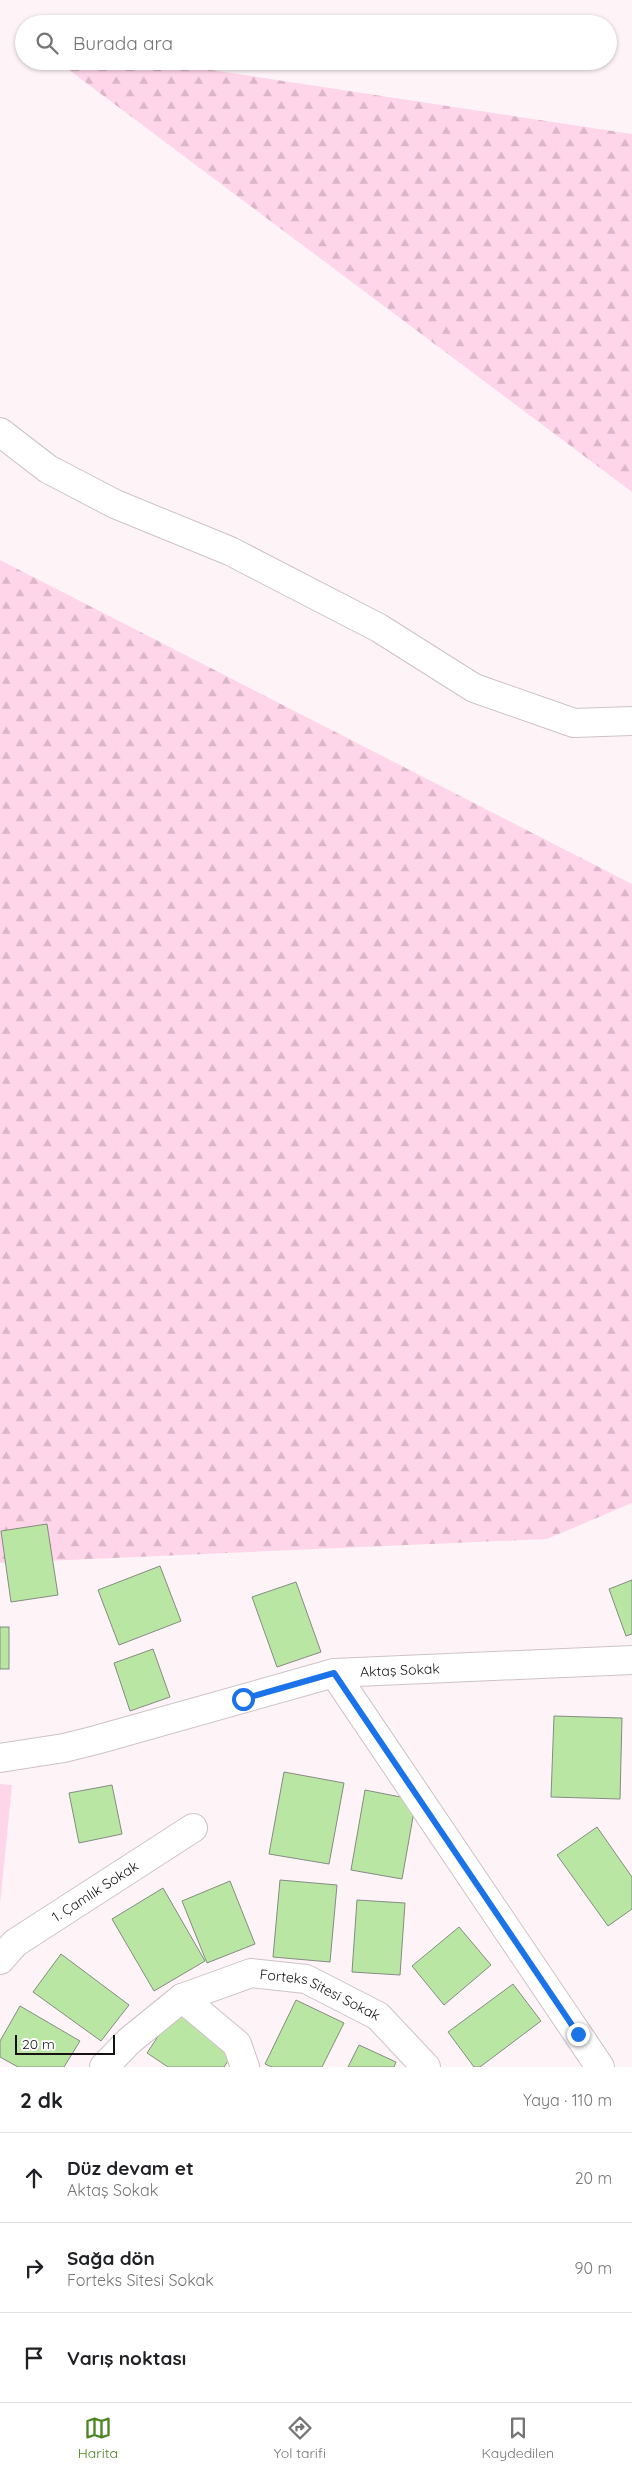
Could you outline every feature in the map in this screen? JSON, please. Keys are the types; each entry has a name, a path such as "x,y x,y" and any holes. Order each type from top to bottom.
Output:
{"street":[{"path":"0,432 48,469 116,504 230,551 379,628 474,688 574,723 632,721"},
{"name":"Aktaş Sokak","path":"0,1758 64,1748 96,1740 334,1673 632,1660"},
{"path":"334,1673 600,2067"},
{"name":"1. Çamlık Sokak","path":"0,1960 15,1943 193,1828"},
{"name":"Forteks Sitesi Sokak","path":"104,2067 129,2041 182,1998 251,1973 306,1979 378,2016 426,2067"},
{"path":"182,1998 237,2044 245,2067"}],"green space":[{"path":"69,70 211,70 632,134 632,492"},
{"path":"0,560 632,884 632,1503 547,1539 0,1563"},
{"path":"0,1784 12,1785 0,1904"}],"building":[{"path":"47,1524 58,1595 11,1602 1,1531"},
{"path":"160,1566 181,1621 119,1645 98,1590"},
{"path":"632,1580 632,1634 626,1636 609,1589"},
{"path":"296,1582 321,1652 277,1667 252,1597"},
{"path":"0,1627 9,1627 9,1669 0,1669"},
{"path":"153,1649 170,1697 130,1711 114,1663"},
{"path":"554,1716 622,1718 620,1799 551,1797"},
{"path":"284,1772 344,1783 329,1864 269,1854"},
{"path":"112,1785 122,1834 79,1843 69,1793"},
{"path":"365,1790 416,1800 402,1879 351,1870"},
{"path":"597,1827 632,1877 632,1909 608,1926 557,1855"},
{"path":"280,1880 337,1885 330,1962 273,1957"},
{"path":"230,1881 255,1944 207,1963 182,1901"},
{"path":"163,1888 205,1961 154,1991 112,1919"},
{"path":"357,1900 405,1903 400,1975 352,1972"},
{"path":"459,1927 491,1965 444,2005 412,1966"},
{"path":"61,1954 129,2005 101,2041 33,1992"},
{"path":"513,1984 541,2021 480,2067 474,2067 448,2032"},
{"path":"296,2000 344,2023 322,2067 272,2067 265,2064"},
{"path":"20,2006 80,2041 64,2067 18,2067 0,2057 0,2041"},
{"path":"176,2009 236,2049 224,2067 168,2067 147,2053"},
{"path":"359,2045 396,2062 394,2067 348,2067"}],"route":[{"path":"243,1699 334,1673 578,2034"}]}
